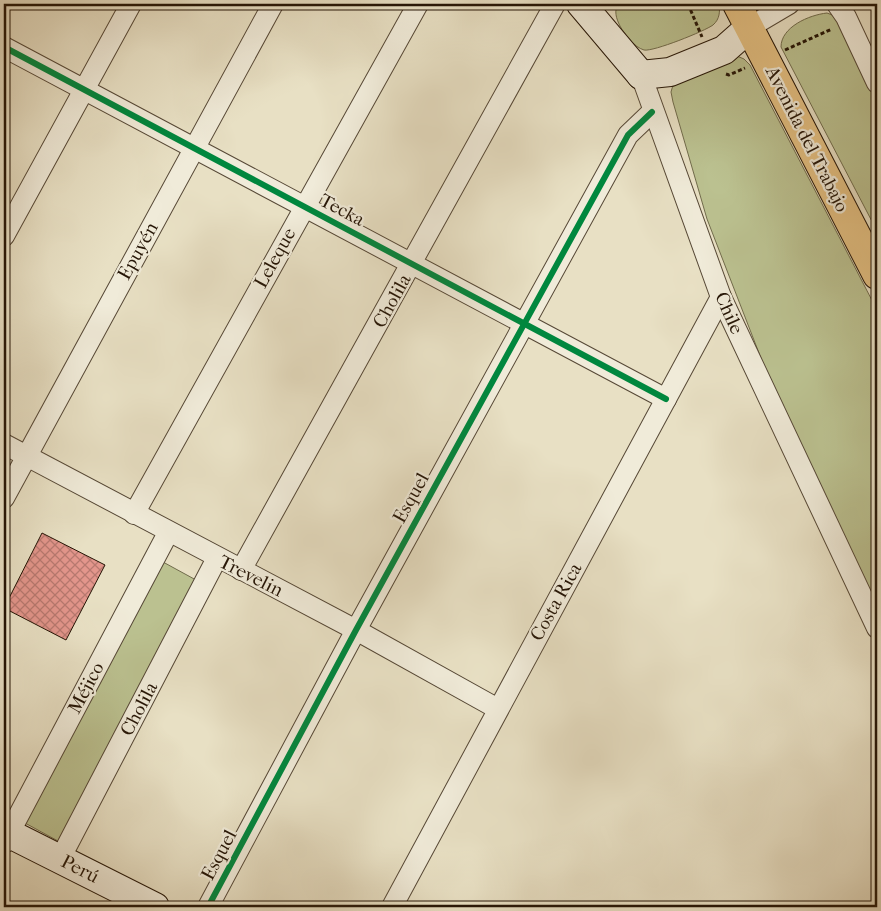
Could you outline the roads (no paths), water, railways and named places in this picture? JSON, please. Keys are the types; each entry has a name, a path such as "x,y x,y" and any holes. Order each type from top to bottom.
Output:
{"main road":[{"name":"Avenida del Trabajo","path":"737,4 877,275"}],"street":[{"path":"4,236 131,4"},
{"name":"Epuyén","path":"4,498 273,4"},
{"name":"Leleque","path":"134,514 418,4"},
{"name":"Cholila","path":"241,570 555,4"},
{"path":"641,75 666,58 717,35 750,27 789,4"},
{"path":"837,4 846,17 877,83"},
{"name":"Chile","path":"590,7 641,75 652,112 721,297 877,628"},
{"name":"Tecka","path":"4,47 666,399"},
{"name":"Esquel","path":"208,907 356,630 628,135 652,112"},
{"name":"Costa Rica","path":"392,907 721,297"},
{"name":"Trevelin","path":"4,444 168,533 356,630 498,709"},
{"name":"Méjico","path":"6,836 168,533"},
{"name":"Cholila","path":"60,859 217,558"},
{"name":"Perú","path":"6,836 60,859 156,907"}]}
